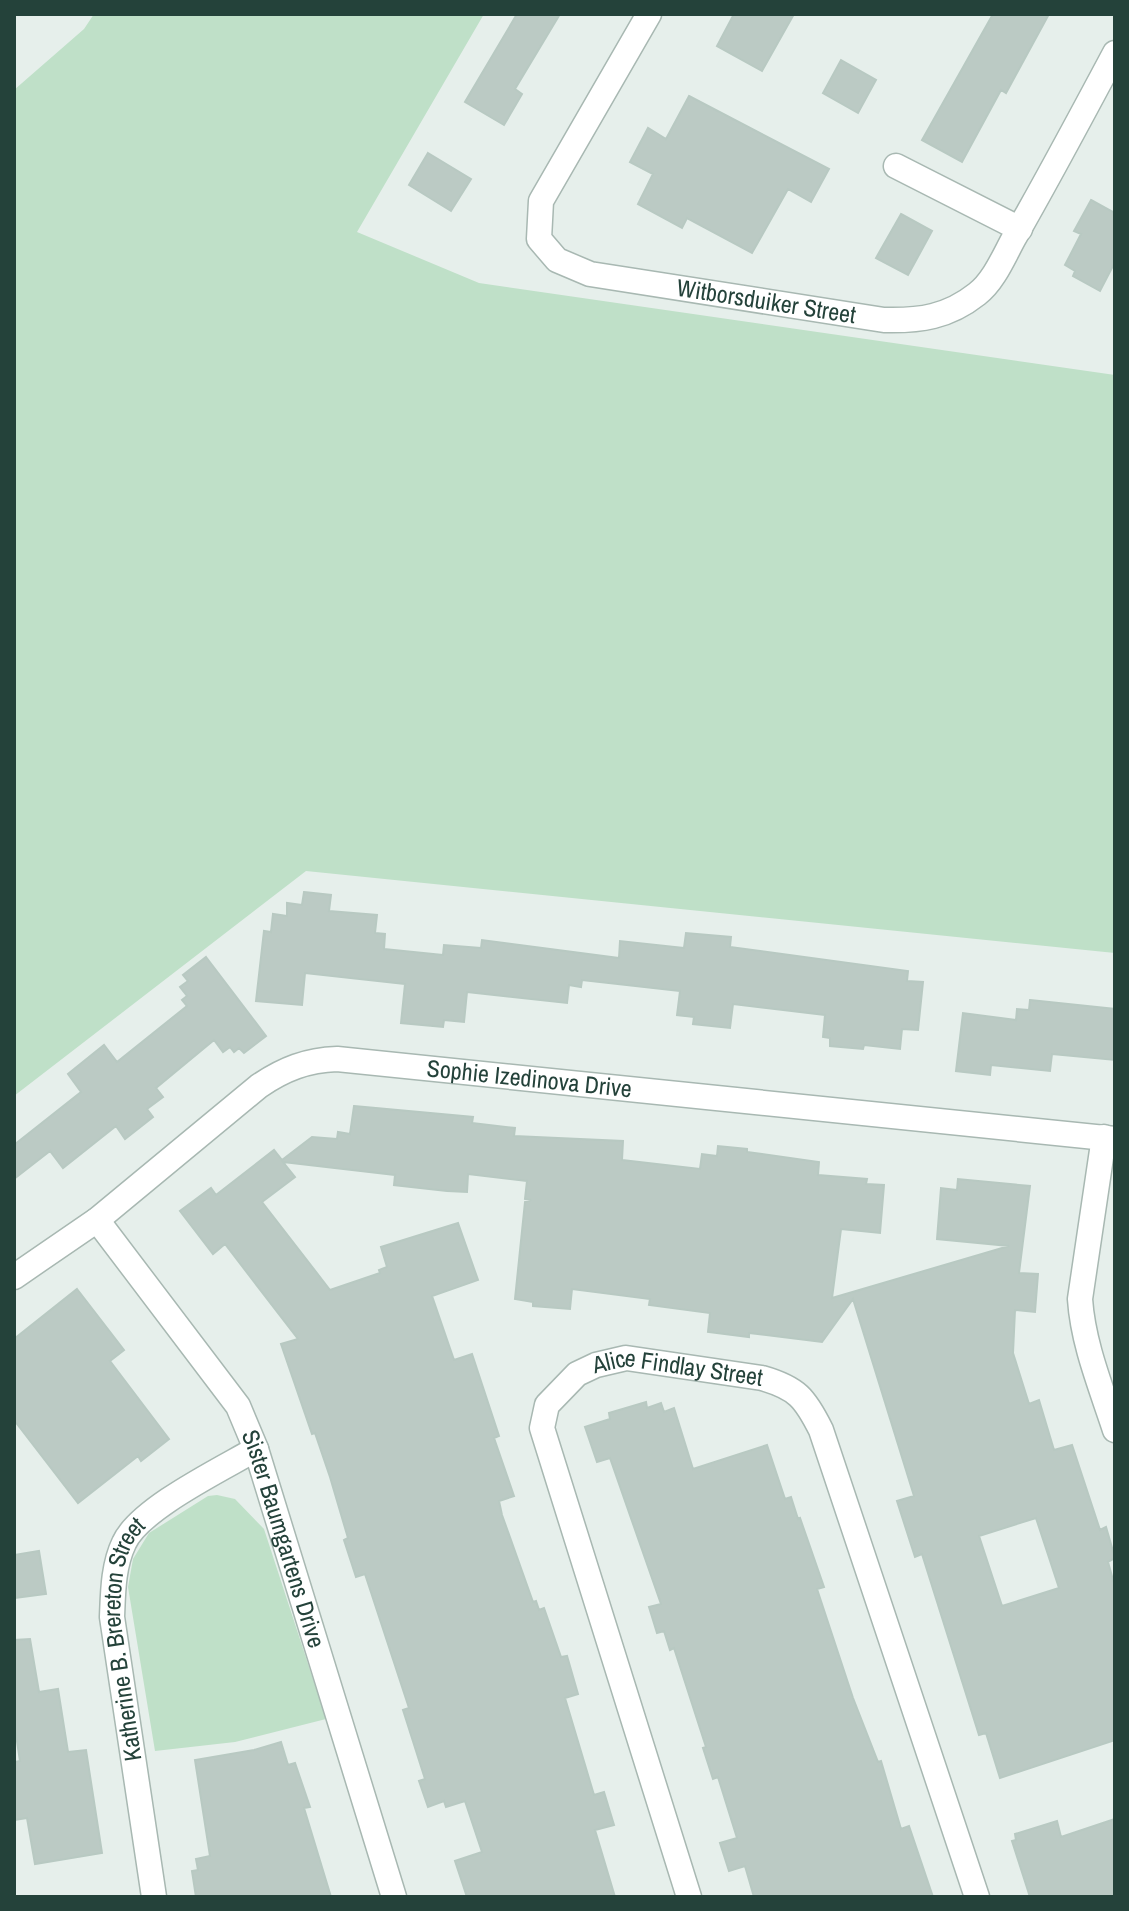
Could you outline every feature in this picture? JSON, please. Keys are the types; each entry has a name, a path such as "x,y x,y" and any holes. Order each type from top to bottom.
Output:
{"street":[{"name":"Witborsduiker Street","path":"649,14 541,201 539,239 557,260 590,274 884,320 922,320 938,316 978,294 1020,229 1115,53"},
{"path":"896,166 1020,229"},
{"name":"Sophie Izedinova Drive","path":"14,1277 97,1220 259,1086 282,1072 314,1060 337,1059 1109,1138"},
{"path":"1109,1138 1080,1299 1081,1316 1095,1371 1115,1430"},
{"name":"Sister Baumgartens Drive","path":"97,1220 238,1406 256,1449 394,1897"},
{"name":"Alice Findlay Street","path":"689,1897 542,1428 547,1405 577,1374 596,1365 626,1358 762,1378 784,1384 797,1392 810,1408 821,1430 977,1897"},
{"name":"Katherine B. Brereton Street","path":"154,1897 112,1617 113,1580 124,1542 144,1519 256,1449"}],"green space":[{"path":"94,14 484,14 357,232 479,283 1115,375 1115,953 306,871 14,1096 14,90 84,29"},
{"path":"208,1496 235,1499 264,1529 326,1719 235,1742 155,1751 128,1587 133,1559 149,1533"}],"building":[{"path":"517,14 560,14 515,89 522,94 504,125 465,102"},
{"path":"734,14 794,14 762,71 717,46"},
{"path":"993,14 1049,14 1006,93 1001,90 962,162 922,140"},
{"path":"841,60 876,80 858,113 823,93"},
{"path":"689,96 829,169 811,202 788,189 752,253 687,218 682,228 638,204 653,174 630,162 648,128 666,139"},
{"path":"428,153 471,179 451,211 409,185"},
{"path":"1091,200 1115,213 1115,262 1100,291 1073,276 1075,271 1065,265 1081,234 1074,231"},
{"path":"901,214 932,231 908,275 876,258"},
{"path":"304,892 331,895 329,911 377,915 375,933 385,934 384,949 443,955 444,945 481,948 482,940 619,958 620,941 684,948 686,933 731,937 730,947 908,971 907,981 923,982 918,1030 902,1029 900,1049 864,1045 863,1049 830,1046 830,1038 823,1037 825,1015 733,1004 730,1028 693,1024 694,1017 677,1015 680,991 582,980 581,987 569,985 567,1003 467,992 464,1022 444,1020 443,1027 401,1023 405,984 305,973 302,1005 256,1001 264,931 271,932 273,914 287,916 287,903 302,905"},
{"path":"206,957 266,1036 244,1053 239,1048 234,1052 230,1047 223,1052 214,1040 156,1088 163,1097 147,1109 153,1117 125,1139 116,1126 63,1168 50,1151 14,1179 14,1145 81,1092 68,1074 104,1045 117,1062 187,1006 182,1000 187,996 180,987 188,981 183,975"},
{"path":"1030,1000 1115,1009 1115,1060 1052,1054 1050,1071 991,1065 990,1075 956,1071 963,1013 1016,1020 1017,1009 1029,1010"},
{"path":"354,1106 473,1117 472,1123 515,1128 514,1136 623,1141 622,1160 700,1169 702,1154 717,1156 718,1146 819,1162 818,1175 867,1179 866,1184 884,1185 880,1233 841,1229 832,1298 1009,1246 937,1239 941,1188 957,1190 958,1179 1030,1186 1019,1273 1038,1274 1035,1312 1015,1310 1013,1353 1029,1404 1039,1400 1054,1450 1072,1445 1100,1530 1106,1527 1115,1558 1108,1562 1115,1587 1115,1740 1000,1778 986,1733 979,1735 922,1554 915,1557 897,1501 914,1496 853,1299 822,1342 749,1333 749,1337 708,1332 710,1313 649,1305 650,1299 572,1289 570,1309 533,1306 533,1302 515,1299 525,1202 531,1200 525,1199 527,1181 468,1174 467,1192 447,1191 394,1185 395,1175 283,1162 295,1177 262,1202 330,1290 380,1273 379,1270 387,1267 381,1247 458,1223 478,1280 432,1296 454,1360 472,1354 499,1436 494,1438 514,1496 499,1501 502,1515 533,1602 536,1601 539,1610 544,1608 561,1657 567,1656 578,1694 565,1698 594,1795 604,1792 614,1825 595,1830 615,1897 467,1897 455,1861 482,1852 465,1801 446,1807 444,1801 428,1807 419,1781 425,1779 403,1710 409,1708 365,1574 356,1577 330,1477 281,1344 298,1339 225,1244 213,1254 180,1211 211,1188 216,1195 274,1150 282,1160 312,1137 337,1139 338,1132 350,1134","holes":["1036,1518 1059,1588 1002,1606 979,1536"]},
{"path":"77,1289 124,1350 110,1361 169,1439 141,1461 138,1456 78,1503 14,1420 14,1339"},
{"path":"646,1402 647,1408 661,1403 664,1412 674,1408 693,1469 767,1445 785,1499 791,1497 800,1518 824,1587 817,1589 853,1698 878,1762 881,1761 901,1829 909,1826 933,1897 754,1897 745,1866 729,1871 720,1843 737,1838 718,1777 713,1779 703,1748 706,1747 674,1648 670,1650 664,1631 657,1633 649,1607 661,1604 610,1458 597,1462 585,1427 610,1419 609,1413"},
{"path":"39,1551 46,1594 14,1598 14,1555"},
{"path":"30,1639 39,1692 58,1689 68,1752 86,1750 102,1853 35,1864 27,1818 14,1820 14,1762 20,1761 14,1722 14,1640"},
{"path":"281,1742 288,1765 295,1763 310,1807 304,1808 331,1897 196,1897 192,1871 198,1870 196,1859 210,1856 195,1760"},
{"path":"1115,1819 1115,1897 1030,1897 1012,1841 1016,1840 1015,1834 1057,1821 1061,1837"}]}
